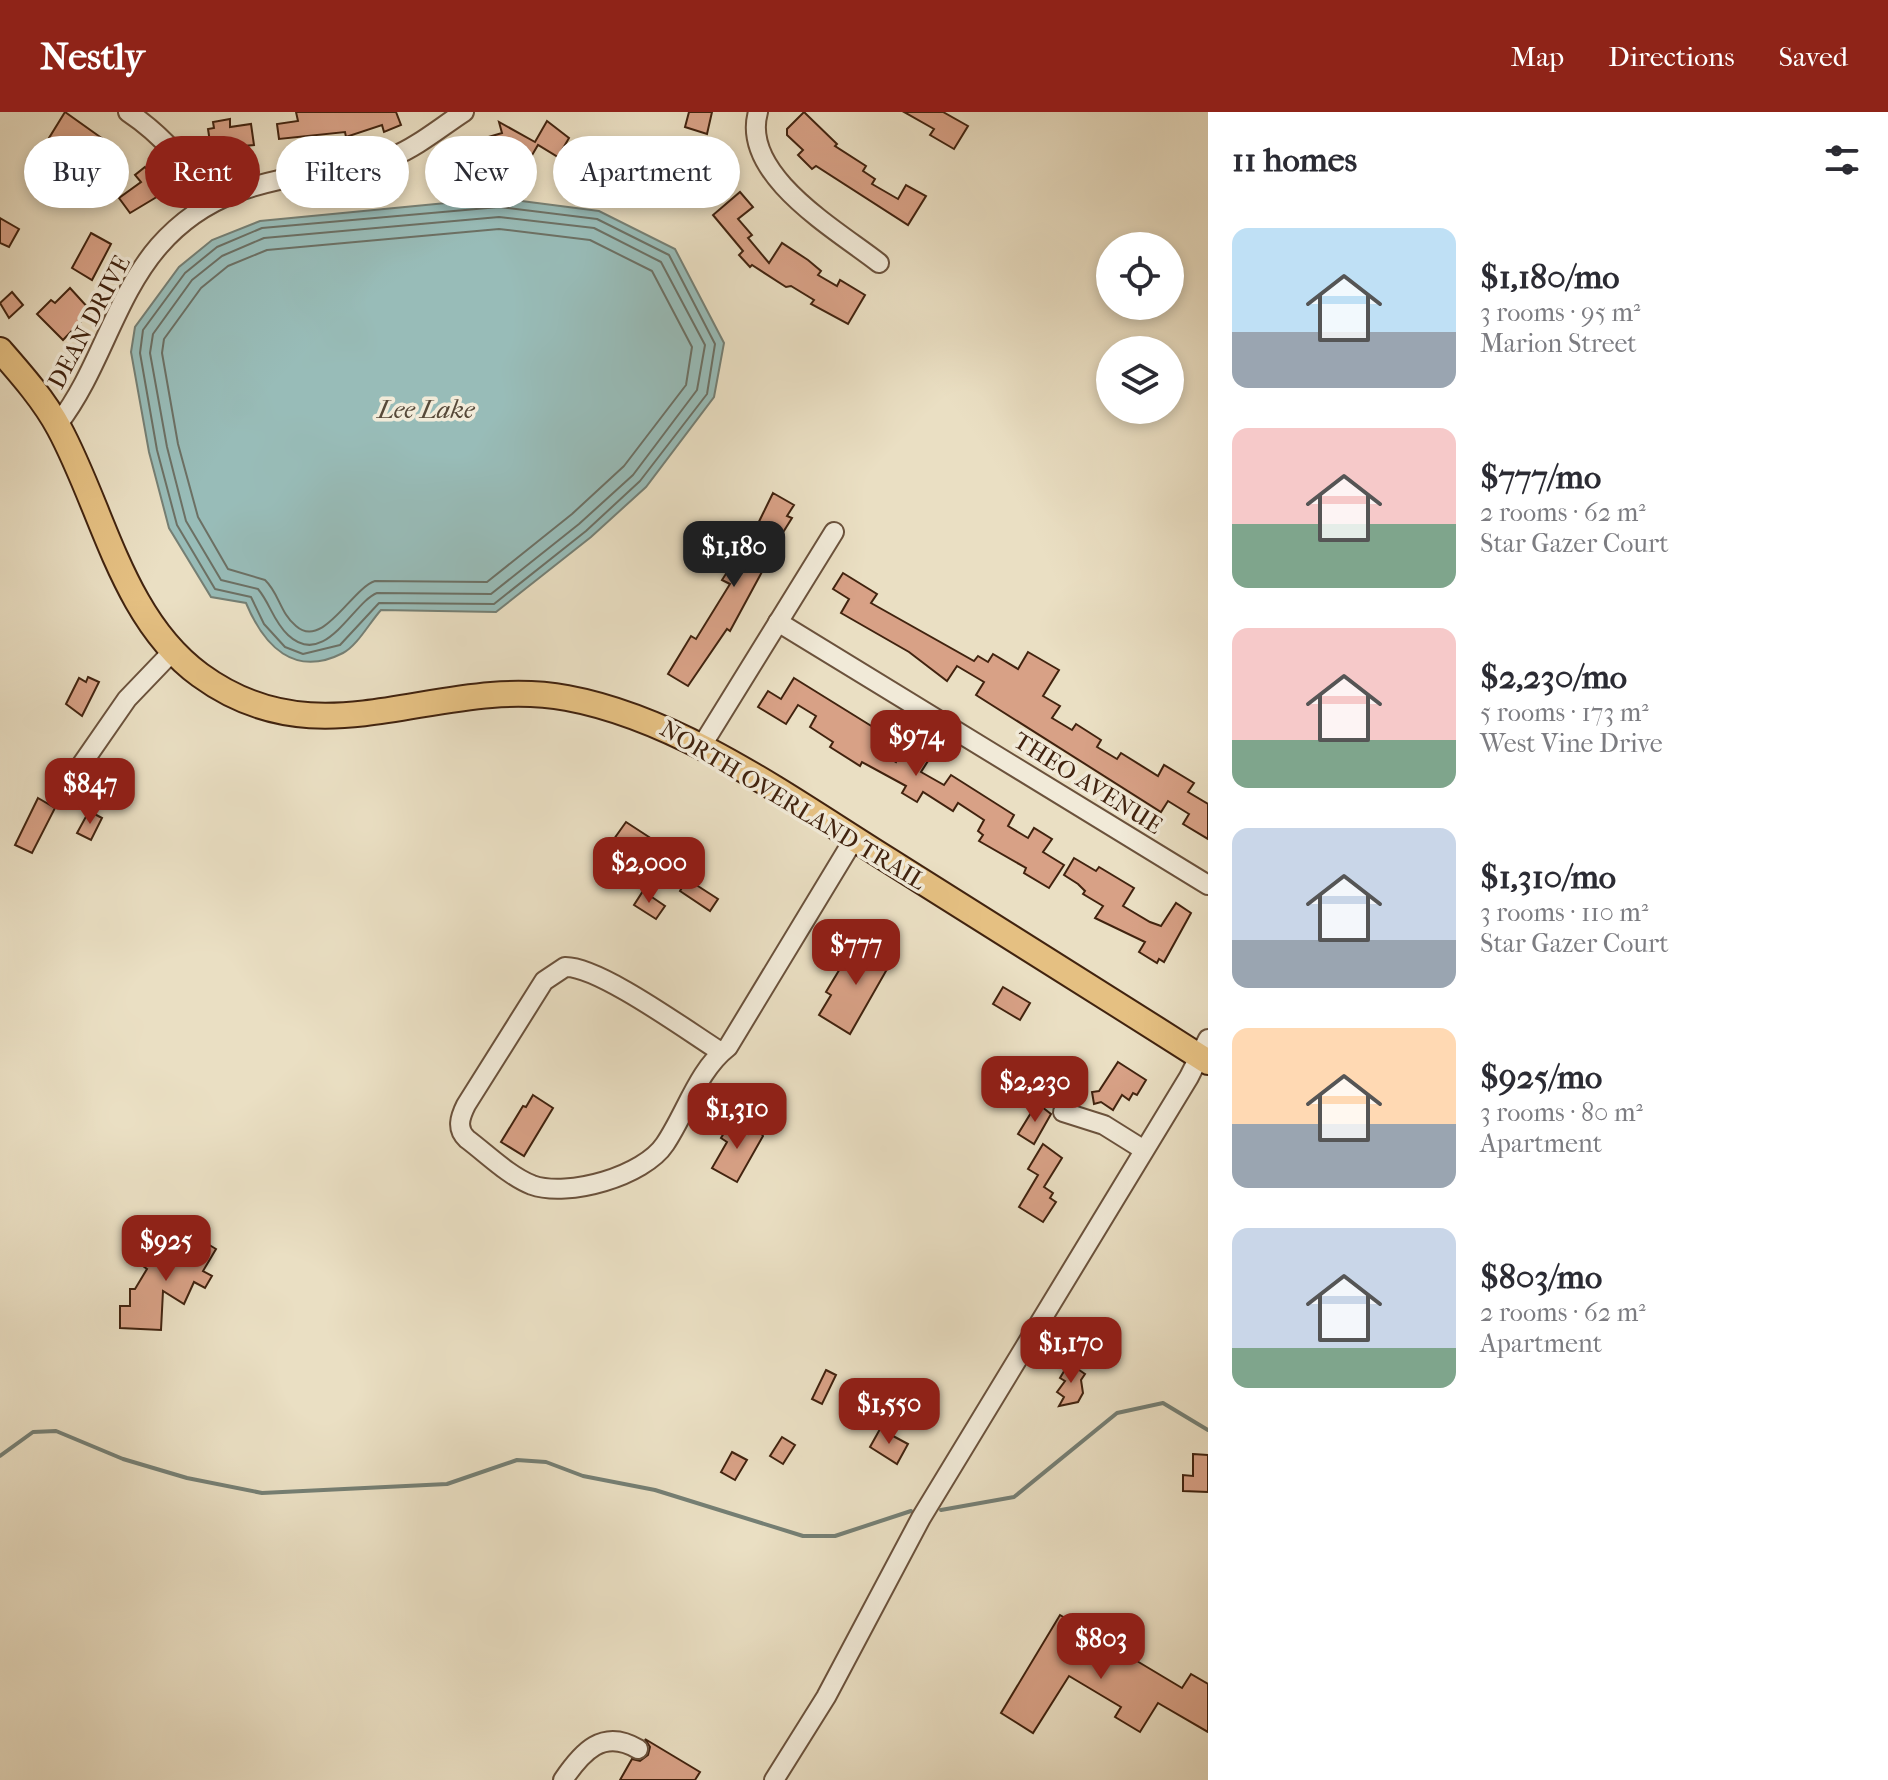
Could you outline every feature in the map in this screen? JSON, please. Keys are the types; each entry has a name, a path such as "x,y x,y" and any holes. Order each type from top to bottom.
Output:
{"main road":[{"name":"NORTH OVERLAND TRAIL","path":"0,350 58,424 146,615 173,651 227,691 272,709 314,718 382,713 442,698 508,693 563,697 619,710 656,723 701,747 1205,1052"}],"street":[{"path":"128,112 161,136"},
{"name":"DEAN DRIVE","path":"260,182 391,157 464,112"},
{"path":"758,112 758,144 765,166 779,183 879,263"},
{"name":"DEAN DRIVE","path":"58,424 81,394 135,281 160,245 205,208"},
{"path":"701,747 834,532"},
{"name":"THEO AVENUE","path":"778,622 1208,885"},
{"path":"66,787 127,699 173,651"},
{"path":"721,1052 608,982 582,970 565,967 544,981 466,1105 460,1116 460,1128 467,1139 534,1186 562,1188 628,1175 655,1158 705,1071 728,1047 854,839"},
{"path":"774,1780 826,1697 921,1518 1205,1052"},
{"path":"1063,1112 1104,1125 1144,1150"},
{"path":"563,1780 593,1744 607,1740 638,1749"}],"water":[{"name":"Lee Lake","path":"537,203 553,205 553,208 599,211 675,249 724,343 714,397 646,487 591,537 496,612 381,610 343,653 326,660 296,660 272,644 253,619 246,603 211,597 169,528 149,452 131,352 135,327 179,267 212,240 260,221 409,207 537,208"}],"building":[{"path":"65,112 99,136 50,136"},
{"path":"296,112 396,112 401,125 384,132 382,125 349,136 345,132 279,136 277,124 298,121"},
{"path":"689,112 712,112 707,134 685,127"},
{"path":"804,112 837,144 835,146 866,166 863,171 875,179 872,184 898,199 906,185 926,196 908,225 816,166 812,169 798,155 803,150 787,135 787,129"},
{"path":"904,112 943,112 968,126 954,149 930,135 934,129"},
{"path":"230,119 230,127 251,124 253,136 209,136 208,129 214,128 213,122"},
{"path":"547,121 566,136 553,136 553,154 537,147 537,138"},
{"path":"499,122 524,136 492,136 502,133"},
{"path":"145,167 145,204 130,213 126,208 129,208 129,191 141,182 135,175"},
{"path":"740,192 753,207 738,219 752,235 748,238 769,263 782,243 821,271 818,275 837,286 840,280 865,295 848,324 811,304 814,300 791,286 786,287 752,265 750,267 739,255 743,251 713,215 721,208 740,208"},
{"path":"0,218 19,229 9,247 0,243"},
{"path":"91,233 111,244 92,280 72,268"},
{"path":"70,288 91,311 63,340 37,314 51,300 55,303"},
{"path":"12,292 23,305 9,318 0,303"},
{"path":"773,493 794,505 787,516 792,518 782,534 778,531 764,554 770,557 730,631 727,629 688,686 668,674 691,636 696,639 730,584 722,580 736,558 729,554 739,538 748,544"},
{"path":"843,573 877,594 871,603 974,661 978,656 988,662 993,654 1018,669 1028,652 1059,670 1043,696 1060,706 1052,718 1072,730 1076,724 1101,740 1097,747 1117,759 1121,753 1158,776 1164,765 1194,783 1188,792 1208,804 1208,839 1183,824 1189,814 1168,801 1161,812 976,695 984,682 957,666 947,681 909,652 841,613 849,599 833,589"},
{"path":"88,677 99,682 82,716 66,704 79,678 86,682"},
{"path":"794,678 881,732 872,747 896,762 904,747 928,761 921,772 944,785 951,775 1014,815 1008,826 1028,838 1034,828 1052,839 1043,852 1064,865 1049,888 1024,873 1026,868 979,841 983,835 978,831 984,820 958,803 953,811 923,792 917,802 902,793 906,786 862,762 860,766 830,747 833,742 810,727 816,716 798,705 786,724 758,707 768,691 781,699"},
{"path":"38,798 55,808 32,853 15,845"},
{"path":"89,811 102,818 91,840 77,833"},
{"path":"626,822 652,839 637,864 609,846"},
{"path":"1074,858 1096,871 1099,867 1134,888 1123,906 1150,922 1161,926 1176,903 1191,913 1164,962 1159,959 1157,963 1139,952 1145,942 1095,918 1103,906 1083,894 1085,891 1078,884 1064,875"},
{"path":"687,879 718,899 710,911 680,891"},
{"path":"643,891 665,906 656,919 634,905"},
{"path":"878,939 898,950 850,1034 819,1015 831,995 826,992 847,957 862,965"},
{"path":"1003,987 1030,1003 1020,1020 993,1004"},
{"path":"1118,1062 1146,1080 1137,1095 1133,1093 1129,1100 1122,1095 1113,1110 1101,1102 1094,1104 1092,1092 1099,1091"},
{"path":"533,1095 553,1108 524,1156 501,1142"},
{"path":"1037,1103 1051,1114 1034,1144 1018,1134"},
{"path":"730,1123 748,1134 756,1127 763,1136 737,1182 712,1168 727,1142 721,1138"},
{"path":"1043,1144 1062,1158 1044,1187 1053,1193 1050,1198 1056,1202 1043,1222 1019,1207 1038,1175 1028,1169"},
{"path":"191,1234 216,1249 203,1271 212,1276 205,1288 194,1282 184,1304 163,1291 161,1330 120,1328 120,1306 130,1306 130,1289 135,1289 147,1269 143,1266 154,1250 173,1258"},
{"path":"1069,1363 1085,1374 1081,1380 1083,1393 1078,1402 1059,1406 1064,1397 1057,1392 1065,1381 1060,1378"},
{"path":"826,1370 836,1375 822,1404 812,1399"},
{"path":"880,1429 908,1444 897,1464 870,1447"},
{"path":"782,1437 795,1445 783,1464 770,1456"},
{"path":"732,1452 747,1460 735,1480 721,1472"},
{"path":"1193,1454 1208,1455 1208,1492 1183,1491 1183,1475 1193,1476"},
{"path":"1060,1615 1182,1688 1191,1674 1208,1684 1208,1732 1158,1703 1140,1732 1115,1717 1121,1707 1069,1676 1033,1733 1001,1713"},
{"path":"645,1739 700,1772 695,1780 620,1780 632,1759 640,1761 648,1755 650,1747"}],"waterway":[{"path":"941,1510 1014,1497 1117,1413 1163,1403 1208,1430"},
{"path":"0,1456 33,1432 56,1431 123,1459 187,1478 262,1493 447,1484 517,1460 546,1462 583,1476 655,1490 803,1536 835,1536 911,1511"}]}
